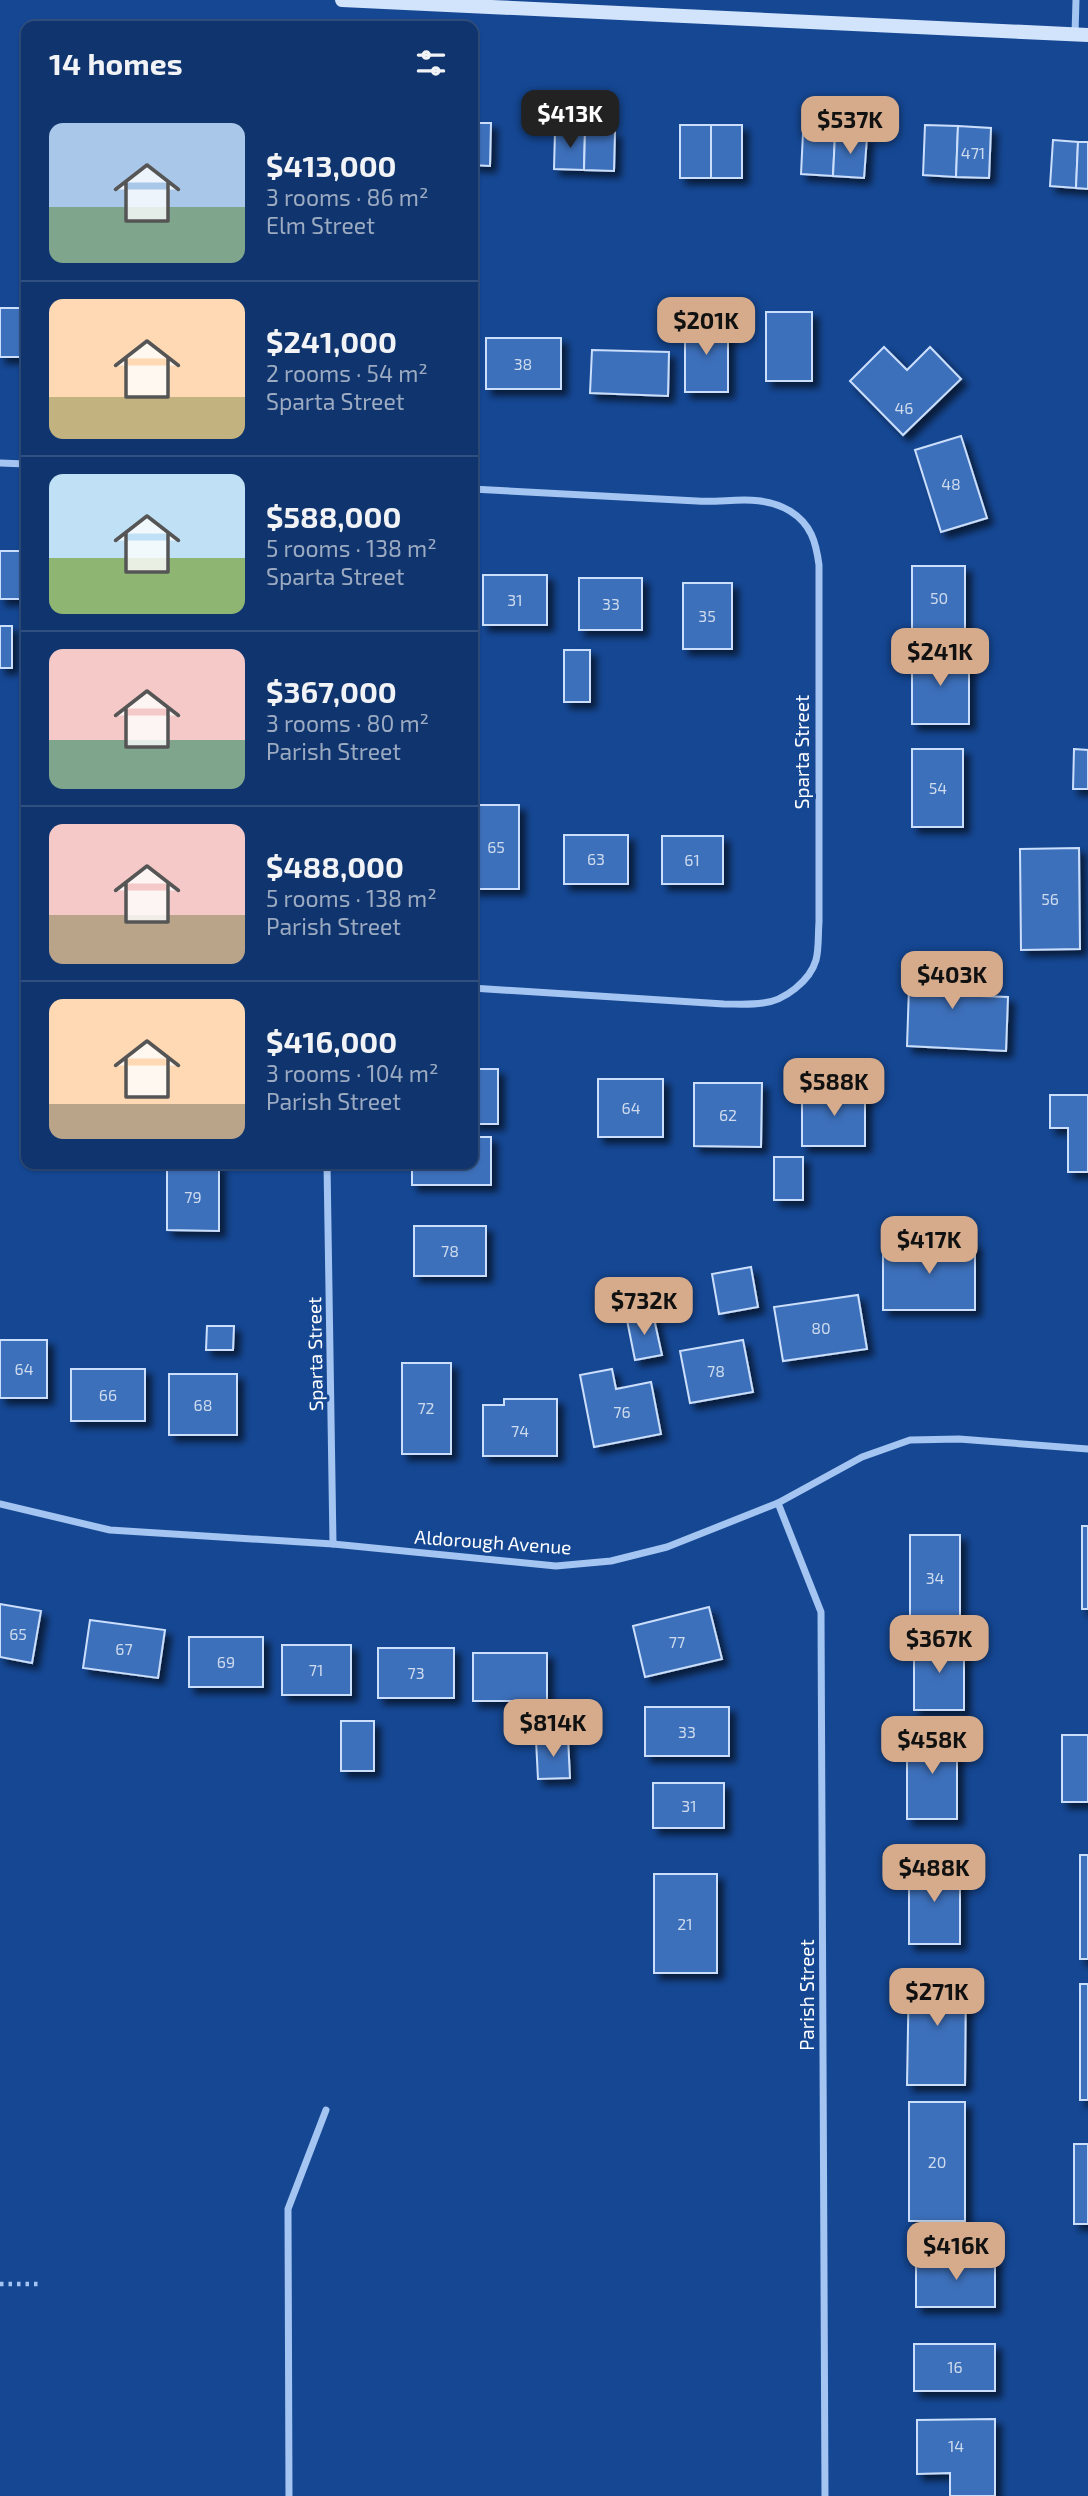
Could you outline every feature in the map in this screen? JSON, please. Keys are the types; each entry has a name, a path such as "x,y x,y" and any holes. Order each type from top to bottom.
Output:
{"main road":[{"path":"342,0 518,4 1082,35"}],"street":[{"path":"1076,0 1082,35"},
{"path":"0,463 21,464"},
{"name":"Sparta Street","path":"478,489 708,502 750,499 771,503 806,523 816,544 819,565 819,908 816,960 810,974 782,997 766,1003 724,1004 478,988"},
{"name":"Sparta Street","path":"327,1169 333,1544"},
{"name":"Aldorough Avenue","path":"0,1504 110,1530 333,1544 556,1566 611,1561 667,1547 778,1503 862,1457 909,1440 959,1439 1088,1449"},
{"name":"Parish Street","path":"778,1503 821,1612 825,2496"},
{"path":"289,2496 288,2209 326,2110"}],"path":[{"path":"0,2284 40,2284"}],"building":[{"path":"478,123 491,123 490,166 478,165"},
{"path":"680,125 711,125 711,178 680,178"},
{"path":"711,125 742,125 742,178 711,178"},
{"path":"925,125 958,126 956,177 923,175"},
{"path":"958,126 991,128 989,178 956,177"},
{"path":"555,131 585,131 584,170 554,169"},
{"path":"585,131 615,132 614,171 584,170"},
{"path":"803,133 835,135 833,176 801,174"},
{"path":"835,135 867,137 864,178 833,176"},
{"path":"1053,140 1078,142 1076,188 1050,186"},
{"path":"1078,142 1088,142 1088,189 1076,188"},
{"path":"0,308 21,308 21,357 0,357"},
{"path":"766,312 812,312 812,381 766,381"},
{"path":"685,322 728,322 728,392 685,392"},
{"path":"486,338 561,338 561,389 486,389"},
{"path":"884,347 907,370 930,347 961,379 903,435 850,381"},
{"path":"592,350 669,352 668,396 590,393"},
{"path":"961,436 987,518 941,532 915,450"},
{"path":"0,551 21,551 21,599 0,599"},
{"path":"912,566 965,566 965,631 912,631"},
{"path":"483,575 547,575 547,625 483,625"},
{"path":"579,578 642,578 642,630 579,630"},
{"path":"683,583 732,583 732,649 683,649"},
{"path":"0,626 12,626 12,668 0,668"},
{"path":"564,650 590,650 590,702 564,702"},
{"path":"912,652 969,652 969,724 912,724"},
{"path":"912,749 963,749 963,827 912,827"},
{"path":"1074,749 1088,750 1088,789 1073,789"},
{"path":"478,805 519,805 519,889 478,889"},
{"path":"564,835 628,835 628,884 564,884"},
{"path":"662,836 723,836 723,884 662,884"},
{"path":"1079,848 1080,949 1021,950 1020,849"},
{"path":"910,958 955,960 954,995 1008,997 1006,1051 907,1046"},
{"path":"478,1069 498,1069 498,1124 478,1124"},
{"path":"598,1079 663,1079 663,1137 598,1137"},
{"path":"694,1083 762,1083 761,1147 694,1146"},
{"path":"802,1091 865,1091 865,1146 802,1146"},
{"path":"1050,1095 1088,1095 1088,1172 1068,1172 1068,1128 1050,1128"},
{"path":"478,1137 491,1137 491,1185 412,1185 412,1169 478,1169"},
{"path":"774,1157 803,1157 803,1200 774,1200"},
{"path":"167,1169 219,1169 219,1231 167,1230"},
{"path":"414,1226 486,1226 486,1276 414,1276"},
{"path":"883,1243 975,1243 975,1310 883,1310"},
{"path":"751,1267 758,1307 719,1314 712,1274"},
{"path":"858,1295 867,1349 783,1361 774,1307"},
{"path":"653,1314 662,1355 635,1360 627,1320"},
{"path":"207,1326 234,1326 233,1350 206,1350"},
{"path":"0,1340 47,1340 47,1398 0,1398"},
{"path":"743,1340 753,1392 690,1403 680,1351"},
{"path":"402,1363 451,1363 451,1454 402,1454"},
{"path":"71,1369 145,1369 145,1421 71,1421"},
{"path":"612,1369 616,1389 651,1382 661,1434 594,1447 580,1375"},
{"path":"169,1374 237,1374 237,1435 169,1435"},
{"path":"504,1399 557,1399 557,1456 483,1456 483,1405 504,1405"},
{"path":"1082,1526 1088,1526 1088,1609 1082,1609"},
{"path":"910,1535 960,1535 960,1620 910,1620"},
{"path":"0,1604 41,1611 32,1663 0,1657"},
{"path":"709,1607 722,1659 645,1677 633,1626"},
{"path":"90,1620 165,1630 158,1678 83,1668"},
{"path":"189,1637 263,1637 263,1687 189,1687"},
{"path":"914,1639 964,1639 964,1710 914,1710"},
{"path":"282,1645 351,1645 351,1695 282,1695"},
{"path":"378,1648 454,1648 454,1698 378,1698"},
{"path":"473,1653 547,1653 547,1701 473,1701"},
{"path":"645,1707 729,1707 729,1756 645,1756"},
{"path":"341,1721 374,1721 374,1771 341,1771"},
{"path":"907,1734 957,1734 957,1819 907,1819"},
{"path":"1062,1735 1088,1735 1088,1802 1062,1802"},
{"path":"568,1738 570,1778 538,1779 536,1740"},
{"path":"653,1783 724,1783 724,1828 653,1828"},
{"path":"1080,1855 1088,1855 1088,1959 1080,1959"},
{"path":"909,1865 960,1865 960,1944 909,1944"},
{"path":"654,1874 717,1874 717,1973 654,1973"},
{"path":"909,1971 966,1972 965,2085 907,2085"},
{"path":"1080,1984 1088,1984 1088,2100 1080,2100"},
{"path":"909,2102 965,2102 965,2221 909,2221"},
{"path":"1074,2144 1088,2144 1088,2224 1074,2224"},
{"path":"916,2258 995,2258 995,2307 916,2307"},
{"path":"914,2344 995,2344 995,2391 914,2391"},
{"path":"995,2419 995,2496 950,2496 950,2473 917,2474 917,2420"}]}
